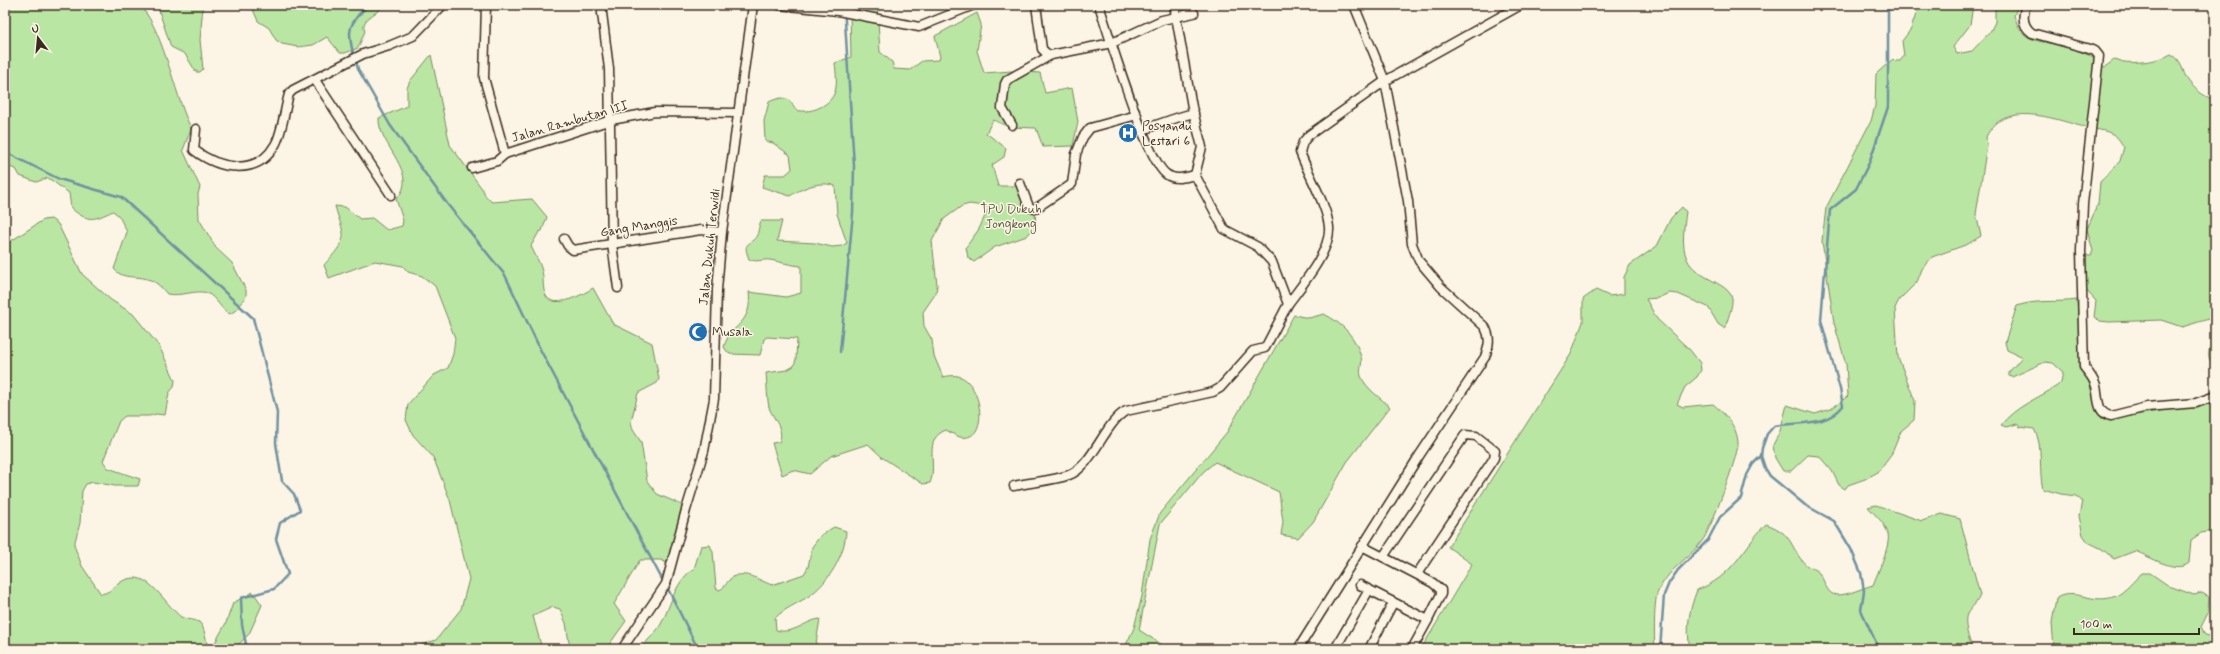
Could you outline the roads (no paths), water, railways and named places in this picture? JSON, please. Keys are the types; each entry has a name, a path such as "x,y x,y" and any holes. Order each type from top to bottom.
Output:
{"street":[{"path":"196,129 194,150 220,164 239,168 257,163 276,144 289,94 293,90 363,54 389,46 413,36 443,5"},
{"path":"486,5 484,78 505,154"},
{"path":"601,5 609,69 612,244 618,288"},
{"name":"Jalan Dukuh Terwidi","path":"622,649 665,586 704,452 714,399 716,298 722,232 753,5"},
{"path":"779,5 838,11 919,27 974,5"},
{"path":"1036,5 1042,49 1046,54 1051,55"},
{"path":"1099,5 1142,130 1156,160 1166,174 1178,178 1195,175"},
{"path":"1174,5 1194,113 1202,147 1195,175 1224,229 1258,247 1272,262 1288,304"},
{"path":"1298,649 1419,456 1485,358 1490,344 1489,334 1485,327 1441,288 1419,261 1412,244 1408,201 1385,81 1354,5"},
{"path":"1014,486 1070,475 1088,458 1119,416 1126,411 1213,392 1220,388 1253,351 1265,348 1288,304 1322,252 1329,233 1326,214 1300,152 1303,142 1309,135 1385,81 1521,5"},
{"path":"2026,5 2023,14 2026,29 2032,33 2095,51 2099,56 2083,204 2081,251 2084,367 2093,379 2101,410 2106,415 2111,416 2147,408 2196,402 2215,396"},
{"path":"1012,125 1002,108 1005,84 1007,80 1051,55 1112,43 1130,36 1149,25 1194,13"},
{"path":"315,80 391,195"},
{"name":"Jalan Rambutan III","path":"472,168 497,160 505,154 611,120 655,112 738,113"},
{"path":"1142,130 1169,121 1175,117 1194,113"},
{"path":"1020,183 1029,208 1035,209 1072,184 1076,154 1090,128 1137,115"},
{"name":"Gang Manggis","path":"564,239 568,246 573,250 701,230 722,232"},
{"path":"1383,557 1465,435 1476,436 1495,451 1494,458 1417,574"},
{"path":"1362,546 1433,583 1440,590 1441,594 1412,649"},
{"path":"1360,585 1428,620"},
{"path":"1335,649 1368,590"},
{"path":"1369,649 1393,603"}],"waterway":[{"path":"354,56 350,39 351,28 353,22 368,5"},
{"path":"840,352 853,213 854,166 844,5"},
{"path":"1879,649 1861,610 1864,591 1861,573 1851,549 1834,521 1805,505 1770,476 1765,468 1761,456 1767,434 1774,426 1820,421 1836,413 1843,406 1840,389 1821,320 1830,210 1856,189 1869,163 1888,107 1888,5"},
{"path":"356,61 358,69 390,125 448,205 505,275 541,351 664,583"},
{"path":"5,152 59,179 121,197 253,318 277,412 276,443 282,481 294,494 300,510 280,523 276,539 288,574 274,589 241,598 242,625 247,649"},
{"path":"1660,649 1664,595 1669,583 1678,570 1708,540 1720,517 1741,498 1747,475 1753,464 1761,456"},
{"path":"667,587 698,649"}],"place":[{"name":"Posyandu Lestari 6","path":"1128,133"},
{"name":"Musala","path":"698,332"}],"park label":[{"name":"TPU Dukuh Jongkong","path":"1011,216"}]}
